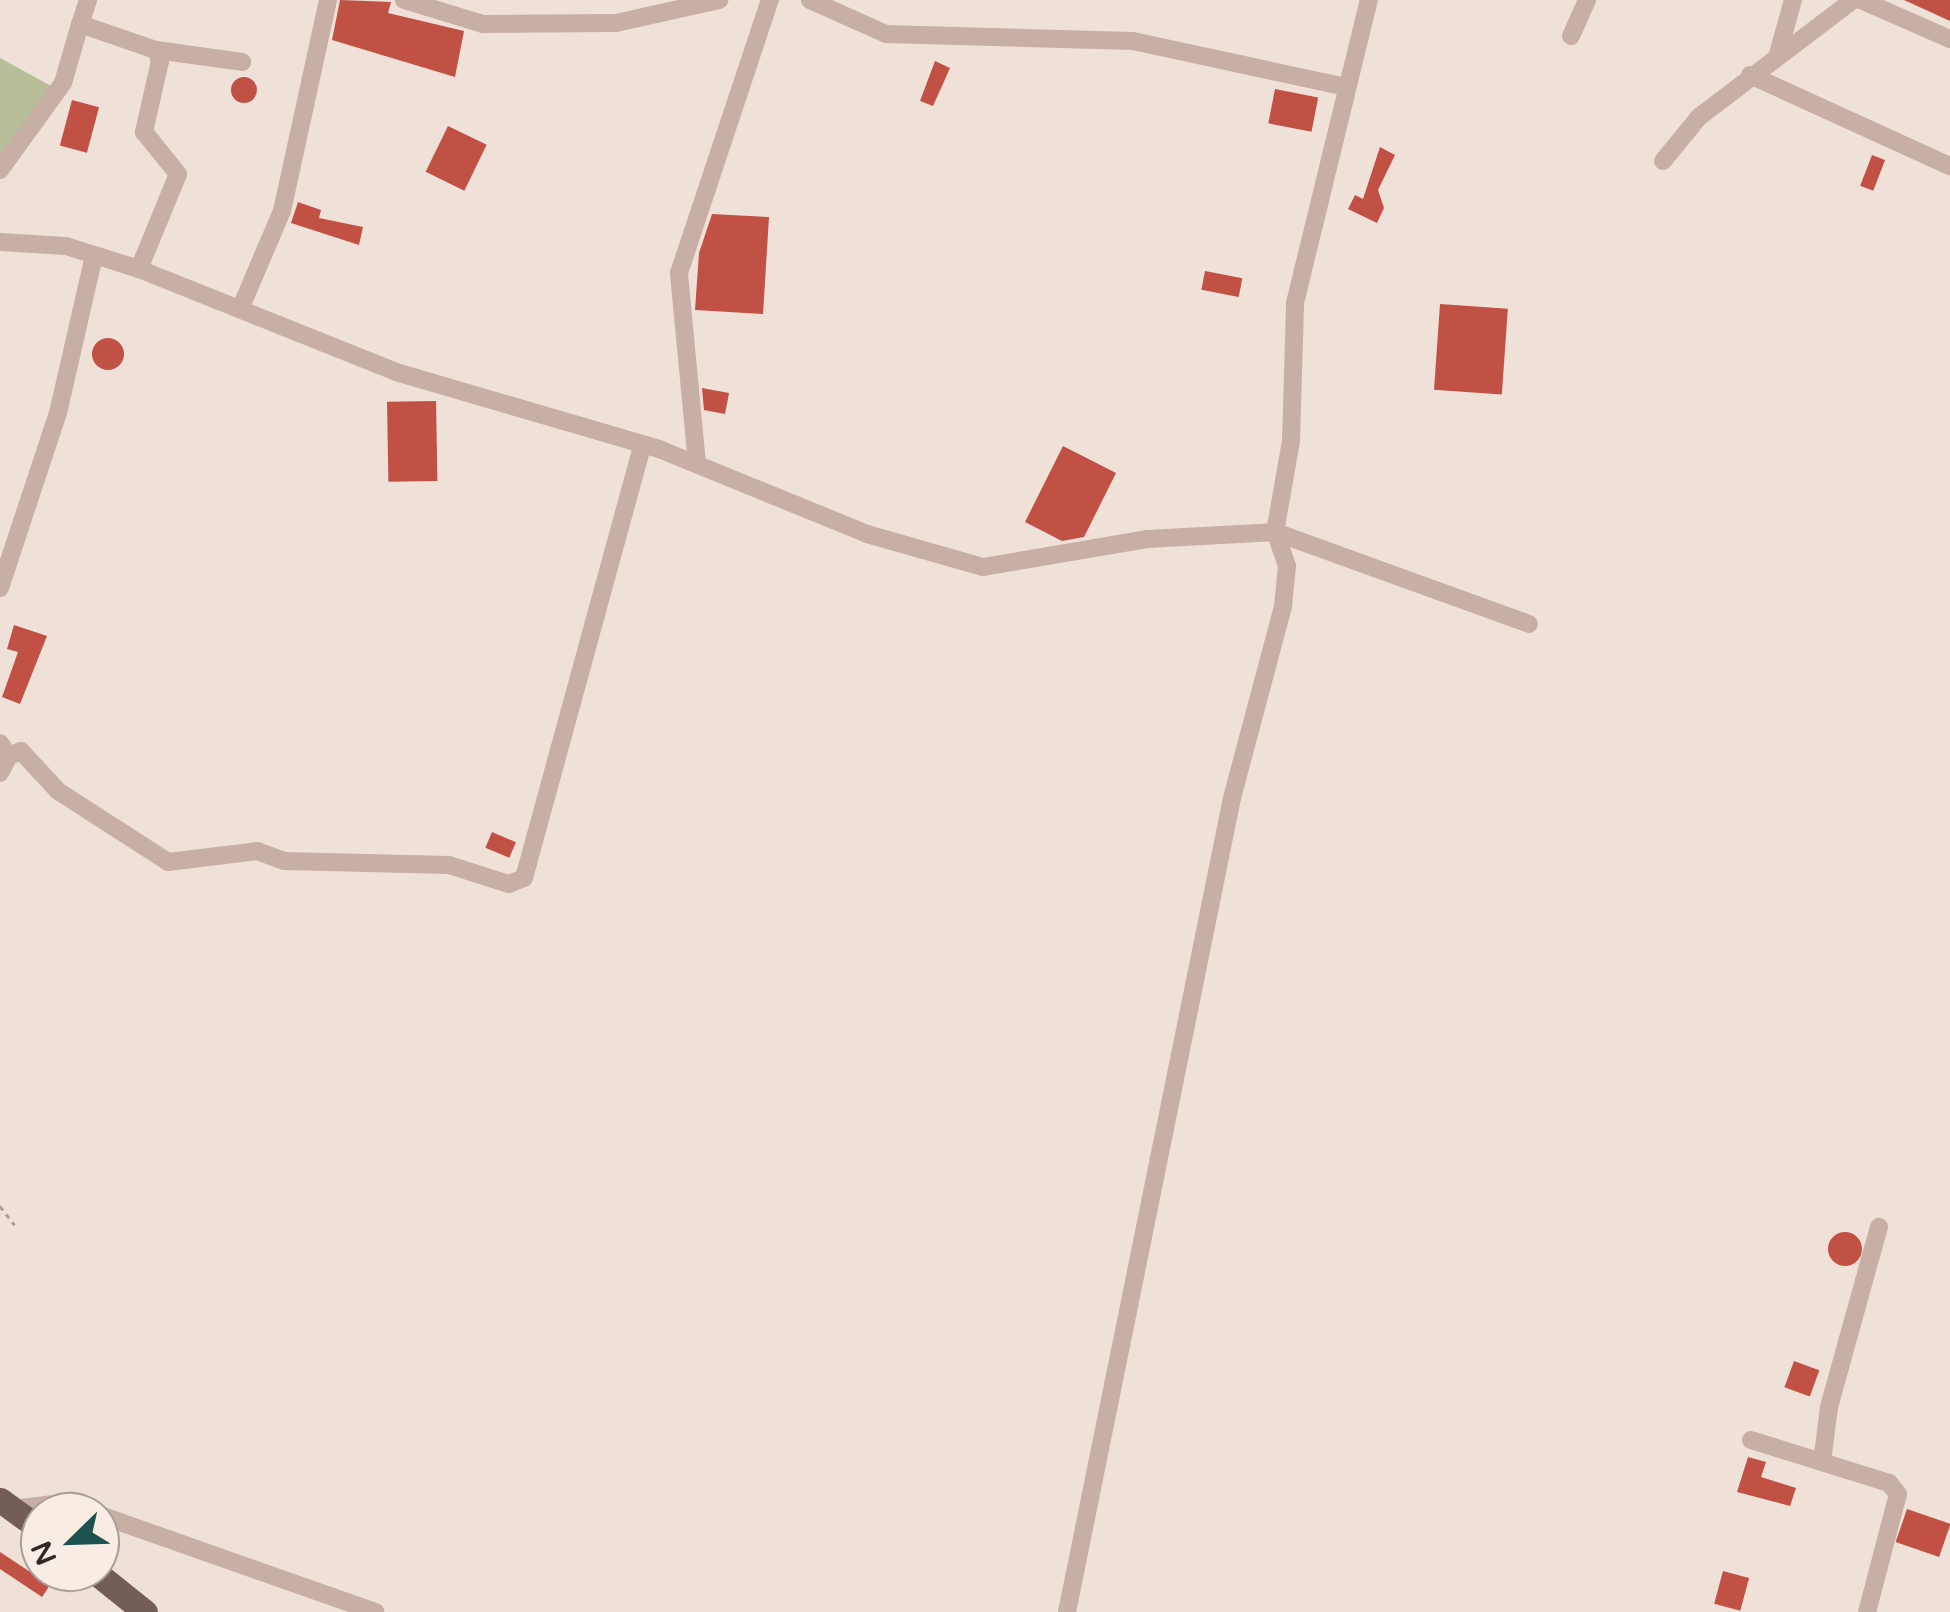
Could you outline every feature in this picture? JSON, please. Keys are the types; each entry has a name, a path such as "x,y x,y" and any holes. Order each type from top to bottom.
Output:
{"main road":[{"path":"120,1592 146,1612"}],"street":[{"path":"0,170 63,83 88,0"},
{"path":"241,307 282,211 328,0"},
{"path":"404,0 426,3 483,24 616,22 719,0"},
{"path":"616,22 626,0"},
{"path":"697,464 680,273 770,0"},
{"path":"810,0 886,34 1134,41 1346,87"},
{"path":"1067,1612 1232,798 1283,606 1286,566 1275,532 1291,441 1295,303 1369,0"},
{"path":"1570,36 1587,0"},
{"path":"1778,54 1793,0"},
{"path":"1663,161 1750,74 1853,0"},
{"path":"1862,0 1950,40"},
{"path":"80,24 156,50 242,62"},
{"path":"139,268 178,174 144,132 156,50"},
{"path":"1750,74 1950,166"},
{"path":"0,242 66,246 139,268 396,372 697,464 867,534 983,567 1147,539 1275,532 1529,624"},
{"path":"0,588 58,413 94,256"},
{"path":"3,757 21,752 58,790 168,862 258,851 284,861 414,862 509,884 524,878 642,447"},
{"path":"1822,1462 1829,1407 1880,1227"},
{"path":"1751,1440 1889,1483 1898,1494 1867,1612"},
{"path":"120,1522 375,1612"}],"path":[{"path":"0,1206 15,1225"}],"green space":[{"path":"0,58 53,87 0,157"}],"building":[{"path":"340,0 391,2 388,13 464,31 455,77 332,40"},
{"path":"1904,0 1950,0 1950,21"},
{"path":"935,61 950,68 933,106 920,101"},
{"path":"244,77 253,81 257,90 253,99 244,103 235,99 231,90 235,81"},
{"path":"1275,89 1318,97 1312,132 1268,123"},
{"path":"72,100 99,107 87,153 60,145"},
{"path":"448,126 487,145 464,191 426,172"},
{"path":"1380,147 1395,155 1378,190 1384,208 1377,223 1348,209 1355,195 1363,199"},
{"path":"1872,155 1885,160 1873,191 1860,186"},
{"path":"298,202 321,210 319,218 363,227 359,245 291,223"},
{"path":"712,214 769,217 763,314 695,310 699,253"},
{"path":"1205,271 1242,278 1239,297 1201,290"},
{"path":"1440,304 1508,309 1502,395 1434,390"},
{"path":"108,338 119,343 124,354 119,365 108,370 97,365 92,354 97,343"},
{"path":"702,388 729,393 725,414 704,410"},
{"path":"436,401 437,481 388,482 387,402"},
{"path":"1063,446 1116,473 1084,537 1062,541 1025,522"},
{"path":"14,625 47,636 20,704 2,697 18,652 7,649"},
{"path":"492,832 516,842 509,858 485,848"},
{"path":"1845,1232 1857,1237 1862,1249 1857,1261 1845,1266 1833,1261 1828,1249 1833,1237"},
{"path":"1794,1361 1819,1370 1810,1397 1784,1387"},
{"path":"1748,1457 1766,1462 1761,1477 1796,1488 1790,1506 1737,1492"},
{"path":"1907,1509 1950,1524 1939,1557 1896,1542"},
{"path":"0,1552 20,1565 20,1582 0,1569"},
{"path":"1723,1571 1749,1578 1740,1611 1714,1604"}]}
